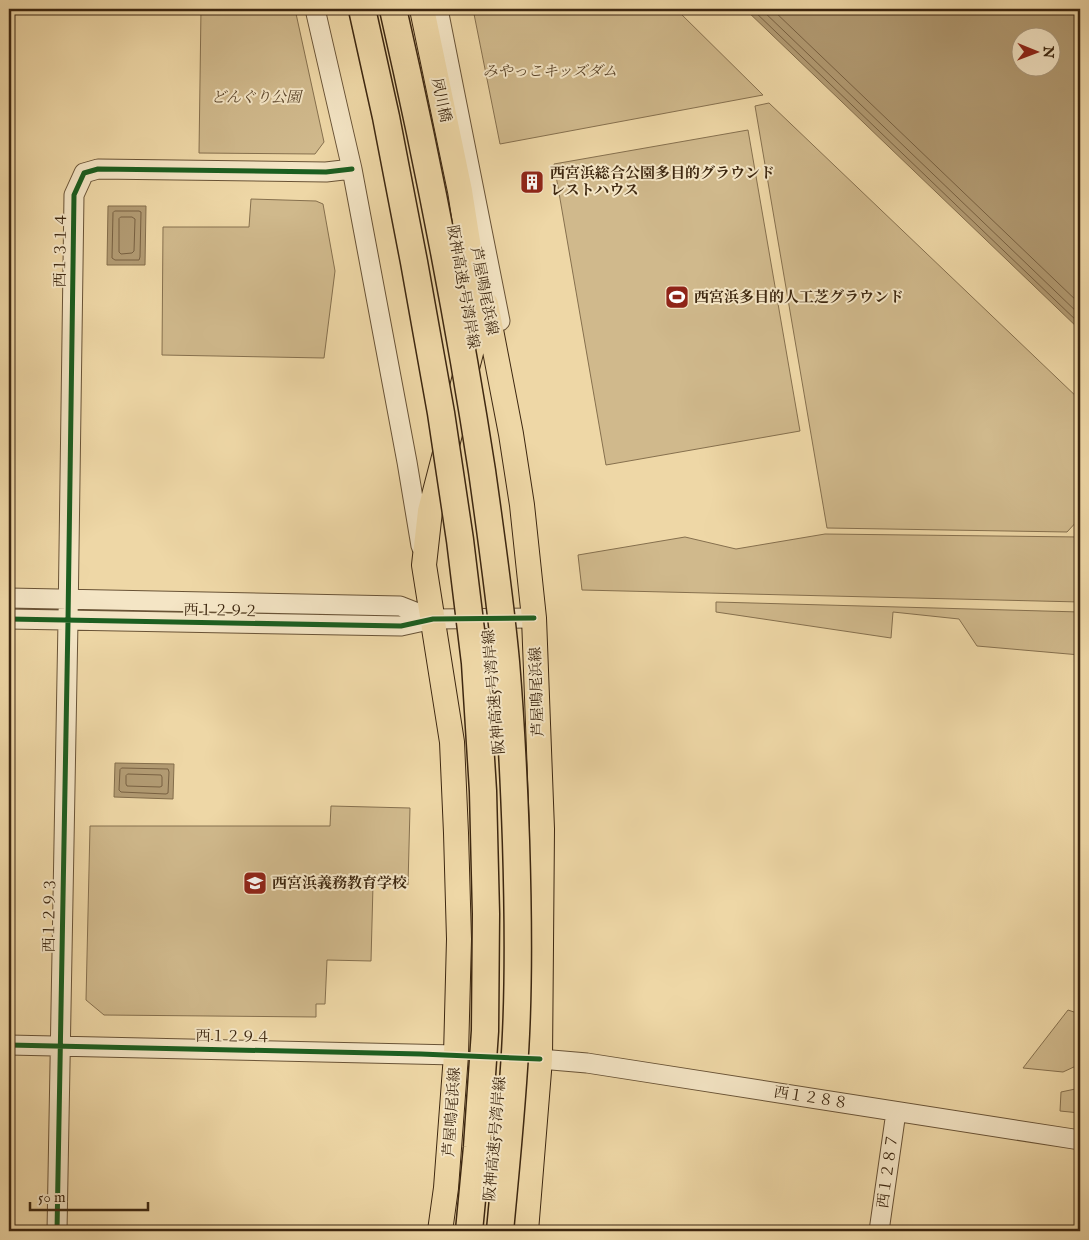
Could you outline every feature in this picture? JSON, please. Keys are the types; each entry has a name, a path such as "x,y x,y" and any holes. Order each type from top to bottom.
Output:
{"highway":[{"name":"阪神高速5号湾岸線","path":"362,9 386,117 441,413 460,540 475,664 483,801 486,914 485,1031 477,1147 468,1231"},
{"name":"阪神高速5号湾岸線","path":"394,9 445,254 471,402 491,534 506,661 514,787 518,919 516,1033 500,1231"}],"main road":[{"name":"夙川橋","path":"422,9 460,191"},
{"name":"芦屋鳴尾浜線","path":"460,191 474,240 511,434 522,505 534,618 542,829 540,1059 526,1231"},
{"name":"芦屋鳴尾浜線","path":"440,1231 446,1188 456,1055 458,939 456,833 452,742 424,565 430,512 480,318 460,191"},
{"path":"456,1055 540,1059"}],"street":[{"path":"316,9 352,169 405,452 424,565"},
{"path":"438,9 510,372 511,434"},
{"name":"西１３１４","path":"68,599 74,195 84,173 98,169 326,172 352,169"},
{"name":"西１２９２","path":"9,598 400,606 433,619"},
{"name":"西１２９３","path":"57,1231 68,599"},
{"path":"433,619 534,618"},
{"name":"西１２９２","path":"9,619 401,626 433,619"},
{"name":"西１２９４","path":"9,1045 456,1055"},
{"name":"西１２８８","path":"540,1059 587,1062 1080,1140"},
{"name":"西１２８７","path":"879,1231 896,1112"}],"green space":[{"name":"どんぐり公園","path":"201,9 295,9 324,142 315,154 199,153"},
{"name":"みやっこキッズダム","path":"473,9 676,9 763,95 500,144"},
{"path":"769,103 1080,400 1080,518 1067,532 827,528 755,106"},
{"name":"西宮浜多目的人工芝グラウンド","path":"748,130 800,431 606,465 554,164"},
{"path":"251,199 316,201 323,204 335,271 324,358 162,355 163,227 249,227"},
{"path":"825,534 1080,537 1080,602 582,590 578,555 685,537 736,549"},
{"path":"716,602 1080,612 1080,655 977,646 959,619 893,612 891,638 716,612"},
{"path":"331,806 410,808 408,885 373,885 371,961 327,960 325,1004 316,1004 316,1017 104,1015 86,1000 90,826 330,826"},
{"path":"1068,1010 1077,1013 1080,1017 1080,1061 1076,1066 1063,1072 1023,1068"},
{"path":"1080,1088 1080,1113 1060,1111 1061,1092"}],"water":[{"path":"745,9 1080,9 1080,330"},
{"path":"108,206 146,206 145,265 107,265"},
{"path":"115,763 174,764 173,799 114,797"}],"cycle path":[{"path":"57,1231 74,195 84,173 98,169 326,172 352,169"},
{"path":"9,619 401,626 433,619 534,618"},
{"path":"9,1045 421,1054 540,1059"}],"place":[{"name":"西宮浜総合公園多目的グラウンド レストハウス","path":"532,182"},
{"name":"西宮浜多目的人工芝グラウンド","path":"677,297"},
{"name":"西宮浜義務教育学校","path":"255,883"}]}
